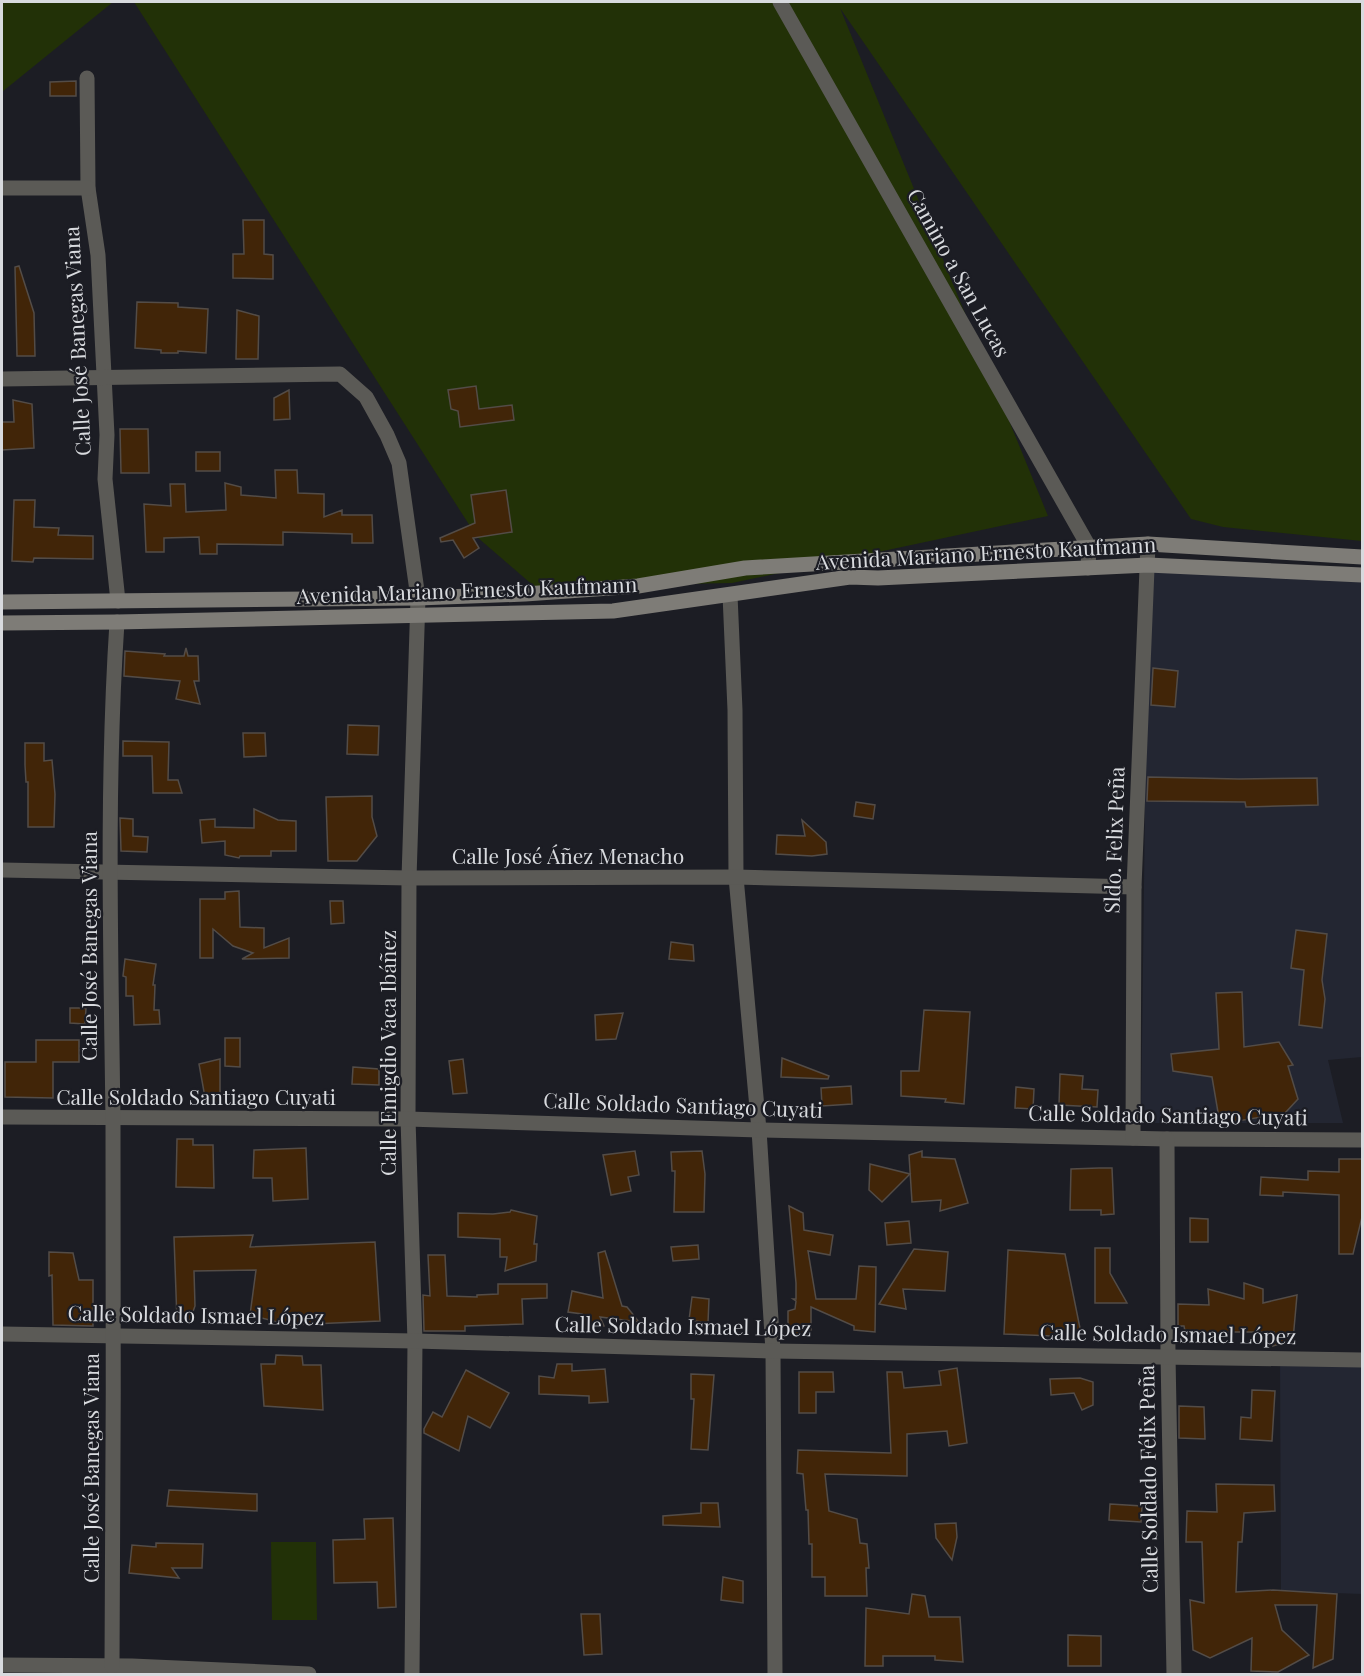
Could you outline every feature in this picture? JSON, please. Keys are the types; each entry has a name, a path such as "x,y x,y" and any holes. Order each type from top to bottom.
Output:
{"main road":[{"name":"Avenida Mariano Ernesto Kaufmann","path":"2,602 418,598 638,586 745,568 1148,544 1362,557"},
{"name":"Avenida Mariano Ernesto Kaufmann","path":"2,623 613,611 850,577 1088,568 1148,566 1362,575"}],"street":[{"name":"Camino a San Lucas","path":"780,2 1089,547"},
{"name":"Calle José Banegas Viana","path":"87,78 88,188 98,255 108,435 105,479 118,602"},
{"path":"2,188 88,188"},
{"name":"Calle Emigdio Vaca Ibáñez","path":"2,379 340,374 366,397 399,463 418,598 410,878 408,1119 415,1341 412,1674"},
{"name":"Sldo. Felix Peña","path":"1133,1138 1134,887 1148,544"},
{"path":"1088,568 1089,547"},
{"path":"730,595 735,710 736,877 759,1130 773,1351 775,1674"},
{"name":"Calle José Banegas Viana","path":"112,1666 114,1337 110,874 113,677 117,622"},
{"name":"Calle José Áñez Menacho","path":"2,870 110,874 410,878 736,877 1134,887"},
{"name":"Calle Soldado Santiago Cuyati","path":"2,1117 408,1119 1167,1139 1362,1140"},
{"name":"Calle Soldado Félix Peña","path":"1167,1139 1168,1356 1174,1674"},
{"name":"Calle Soldado Ismael López","path":"2,1334 415,1341 773,1351 1362,1360"},
{"path":"2,1665 112,1666 309,1674"}],"shaded area":[{"path":"1148,565 1362,572 1362,1057 1328,1060 1343,1123 1141,1123"},
{"path":"1280,1358 1362,1360 1362,1594 1281,1591"}],"green space":[{"path":"2,2 113,2 2,92"},
{"path":"134,2 1362,2 1362,541 1223,527 1191,519 840,8 1048,516 732,583 535,587 477,537"},
{"path":"271,1542 316,1542 317,1620 272,1620"}],"building":[{"path":"76,81 76,96 50,96 50,82"},
{"path":"243,220 264,220 264,254 273,255 273,279 233,278 233,254 244,254"},
{"path":"19,266 34,313 35,356 17,356 15,267"},
{"path":"137,302 178,303 178,307 208,309 206,353 178,351 178,353 161,353 161,350 135,348"},
{"path":"237,310 259,316 258,359 236,359"},
{"path":"476,386 479,409 512,405 514,420 460,427 458,411 451,409 448,390"},
{"path":"289,390 290,419 274,420 274,398"},
{"path":"13,400 32,404 34,448 2,450 2,422 14,422"},
{"path":"120,429 148,429 149,473 121,473"},
{"path":"196,452 220,452 220,471 196,471"},
{"path":"275,470 297,470 298,493 324,494 324,517 342,510 342,515 372,515 373,543 352,543 352,534 283,532 283,545 217,544 217,554 200,554 199,537 164,538 164,552 146,552 144,504 171,506 170,484 185,484 186,512 226,510 225,483 241,487 241,495 276,498"},
{"path":"506,490 512,532 473,538 479,548 464,558 453,540 441,542 440,538 475,523 471,495"},
{"path":"14,500 35,500 34,527 59,528 58,535 93,536 93,559 34,558 33,562 12,561"},
{"path":"186,648 188,656 198,656 199,681 194,681 200,704 176,699 180,681 124,676 125,651 184,656"},
{"path":"1153,668 1178,671 1175,707 1151,705"},
{"path":"348,725 379,726 378,755 347,754"},
{"path":"243,733 265,733 266,756 244,757"},
{"path":"123,741 169,742 168,780 178,780 182,793 153,793 152,756 123,756"},
{"path":"25,743 44,743 44,761 52,760 55,794 54,827 28,827"},
{"path":"1148,777 1317,778 1318,805 1246,807 1245,802 1147,801"},
{"path":"372,796 372,817 377,836 357,861 328,861 326,797"},
{"path":"856,802 875,805 873,819 854,816"},
{"path":"254,809 278,820 296,821 296,851 271,851 271,856 240,856 239,858 225,855 225,841 202,843 200,820 215,819 215,827 254,828"},
{"path":"120,818 133,819 133,836 148,837 147,852 121,851"},
{"path":"802,820 826,842 827,854 812,856 776,854 777,835 805,836"},
{"path":"239,891 240,927 264,928 264,948 289,938 289,958 242,959 253,953 233,946 213,929 213,958 200,958 200,899 225,899 225,892"},
{"path":"330,901 343,901 344,923 331,924"},
{"path":"1296,930 1327,934 1322,980 1325,999 1322,1028 1299,1025 1304,970 1291,968"},
{"path":"671,942 693,945 694,961 669,959"},
{"path":"125,959 156,964 153,985 155,985 154,1010 159,1010 160,1024 134,1025 133,996 126,996 126,977 123,976"},
{"path":"1242,992 1244,1047 1279,1042 1293,1065 1288,1066 1298,1099 1285,1113 1220,1124 1212,1077 1173,1071 1171,1054 1219,1049 1216,993"},
{"path":"70,1008 86,1008 85,1024 70,1023"},
{"path":"924,1010 970,1012 964,1104 945,1102 946,1099 901,1096 901,1071 919,1071"},
{"path":"623,1013 616,1039 596,1040 595,1015"},
{"path":"225,1038 240,1038 240,1067 225,1066"},
{"path":"36,1040 79,1040 79,1062 53,1062 53,1098 5,1097 5,1062 36,1062"},
{"path":"782,1058 829,1076 828,1079 781,1077"},
{"path":"220,1059 220,1102 206,1103 199,1064"},
{"path":"463,1059 467,1093 453,1094 449,1061"},
{"path":"353,1067 379,1069 379,1085 352,1084"},
{"path":"1060,1074 1083,1076 1082,1089 1098,1090 1097,1107 1059,1105"},
{"path":"851,1086 852,1104 822,1106 821,1088"},
{"path":"1016,1087 1034,1089 1033,1109 1015,1108"},
{"path":"177,1139 193,1139 193,1145 213,1145 214,1188 176,1187"},
{"path":"306,1148 308,1199 273,1201 272,1178 253,1178 254,1150"},
{"path":"635,1151 639,1175 628,1177 631,1191 611,1195 603,1155"},
{"path":"702,1151 705,1174 704,1212 674,1212 675,1171 672,1171 671,1152"},
{"path":"922,1151 922,1157 955,1159 968,1203 940,1211 941,1200 912,1202 909,1155"},
{"path":"1339,1159 1362,1159 1362,1217 1353,1254 1339,1254 1339,1195 1283,1192 1283,1196 1260,1195 1261,1177 1308,1180 1308,1171 1339,1172"},
{"path":"870,1164 910,1174 882,1202 869,1190"},
{"path":"1112,1168 1114,1214 1101,1215 1101,1210 1070,1210 1071,1169"},
{"path":"789,1206 803,1213 804,1230 833,1235 830,1255 808,1251 816,1299 856,1299 859,1266 876,1267 875,1332 854,1330 854,1326 811,1307 811,1335 788,1335 788,1311 795,1309 796,1301 793,1299 796,1299 796,1283"},
{"path":"511,1210 537,1216 534,1244 537,1244 536,1261 505,1271 507,1257 500,1257 500,1239 458,1237 458,1213 493,1214"},
{"path":"1190,1218 1208,1219 1208,1242 1190,1242"},
{"path":"909,1221 911,1243 887,1245 885,1223"},
{"path":"253,1235 250,1247 375,1242 380,1321 289,1325 250,1315 256,1270 194,1271 195,1306 190,1320 177,1321 174,1237"},
{"path":"698,1245 699,1259 673,1261 671,1247"},
{"path":"1095,1248 1110,1248 1110,1273 1127,1303 1095,1303"},
{"path":"914,1249 948,1252 945,1291 903,1289 906,1309 879,1304"},
{"path":"1008,1250 1065,1254 1081,1333 1053,1334 1053,1336 1004,1334"},
{"path":"605,1251 622,1306 627,1307 639,1322 600,1317 604,1326 583,1329 582,1314 568,1312 572,1291 603,1298 598,1253"},
{"path":"49,1252 73,1253 79,1280 93,1280 93,1326 53,1325"},
{"path":"428,1255 445,1255 447,1296 477,1297 477,1295 498,1294 498,1284 547,1284 547,1298 522,1299 523,1324 465,1326 465,1331 424,1331 423,1295 430,1296"},
{"path":"1244,1283 1263,1289 1263,1303 1297,1295 1293,1340 1273,1346 1274,1332 1225,1332 1186,1336 1184,1326 1178,1326 1178,1304 1209,1305 1208,1289 1244,1299"},
{"path":"692,1297 709,1299 708,1323 689,1320"},
{"path":"276,1355 302,1356 303,1365 321,1365 323,1410 264,1406 261,1364 275,1364"},
{"path":"557,1364 572,1364 572,1371 605,1369 608,1402 589,1403 589,1396 539,1394 539,1376 554,1378"},
{"path":"957,1368 967,1443 949,1446 947,1431 907,1434 907,1476 825,1474 829,1511 857,1519 860,1543 867,1544 869,1568 866,1568 867,1596 825,1596 825,1577 812,1577 812,1544 809,1544 808,1510 806,1510 803,1474 797,1473 798,1450 891,1453 887,1372 902,1372 904,1388 941,1385 939,1371"},
{"path":"466,1370 509,1393 490,1428 468,1416 459,1451 424,1433 424,1429 433,1412 442,1417"},
{"path":"799,1372 833,1372 834,1392 816,1392 816,1413 799,1413"},
{"path":"691,1374 714,1375 708,1450 691,1449 694,1399 691,1399"},
{"path":"1080,1378 1093,1382 1093,1405 1082,1410 1074,1393 1051,1395 1050,1379"},
{"path":"1252,1390 1275,1391 1272,1441 1240,1439 1241,1417 1251,1418"},
{"path":"1179,1406 1204,1407 1205,1439 1179,1438"},
{"path":"1216,1484 1274,1485 1275,1511 1244,1513 1242,1542 1238,1542 1236,1592 1273,1590 1337,1594 1333,1659 1313,1668 1317,1605 1275,1605 1282,1630 1309,1655 1278,1672 1251,1671 1252,1638 1210,1658 1193,1650 1190,1600 1204,1603 1202,1542 1186,1542 1187,1511 1217,1512"},
{"path":"169,1490 257,1494 257,1511 167,1506"},
{"path":"701,1503 718,1503 720,1527 663,1525 663,1516 701,1513"},
{"path":"1110,1504 1142,1506 1141,1522 1109,1520"},
{"path":"393,1518 396,1607 378,1608 377,1582 334,1583 333,1540 365,1539 364,1519"},
{"path":"956,1523 957,1537 952,1560 936,1538 935,1524"},
{"path":"156,1543 203,1544 202,1568 172,1568 179,1578 129,1573 132,1545 156,1547"},
{"path":"723,1577 743,1581 743,1603 721,1600"},
{"path":"912,1594 925,1596 929,1617 960,1617 963,1662 935,1660 935,1656 883,1656 883,1666 865,1666 866,1608 909,1614"},
{"path":"581,1614 600,1614 602,1654 584,1655"},
{"path":"1068,1635 1101,1636 1101,1666 1068,1666"}]}
